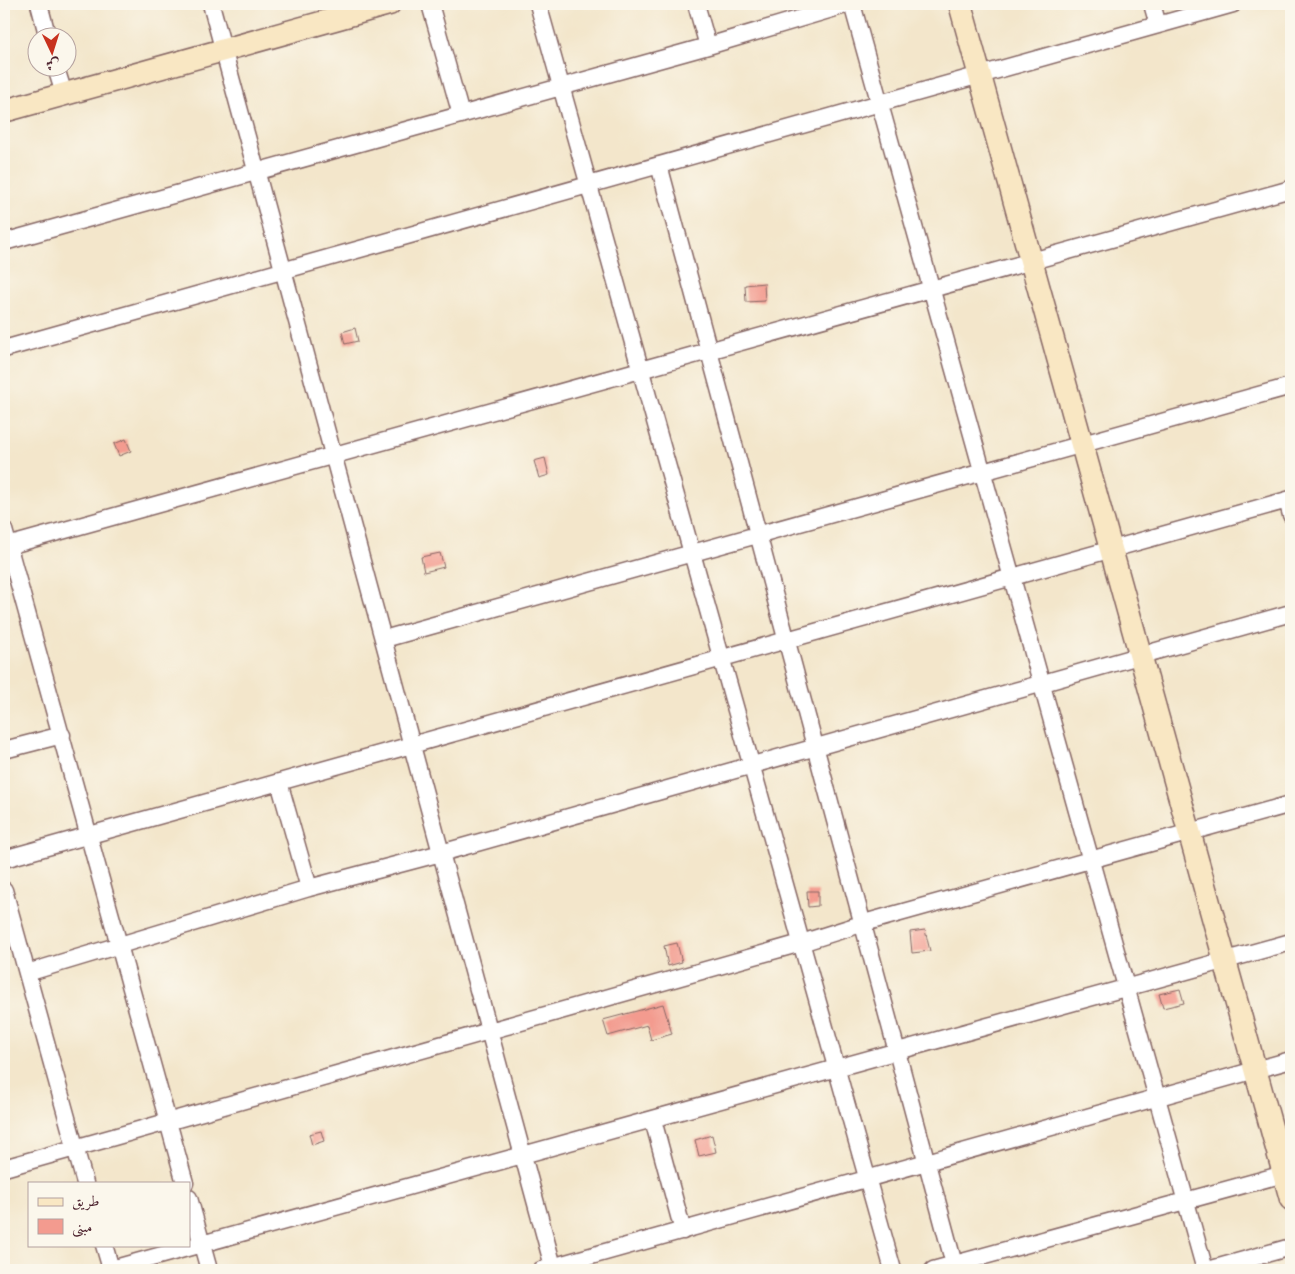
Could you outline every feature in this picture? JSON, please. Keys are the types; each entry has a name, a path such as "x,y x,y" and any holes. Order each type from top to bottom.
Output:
{"street":[{"path":"39,4 45,28"},
{"path":"211,4 490,1031 523,1155 549,1269 1291,1060"},
{"path":"4,111 389,4"},
{"path":"430,4 461,115"},
{"path":"538,4 893,1270"},
{"path":"696,4 708,46"},
{"path":"4,242 708,46 851,4 1126,988 1207,1270 1291,1247"},
{"path":"960,4 1225,961 1288,1173 1291,1199"},
{"path":"1152,4 1158,24"},
{"path":"4,350 1232,4"},
{"path":"59,78 64,94"},
{"path":"659,165 954,1264"},
{"path":"6,546 1291,189"},
{"path":"384,639 1291,386"},
{"path":"4,859 1111,549 1290,505"},
{"path":"4,530 6,546 62,735 184,1182"},
{"path":"27,973 309,888 441,853 1291,613"},
{"path":"4,750 62,735"},
{"path":"279,782 309,888"},
{"path":"4,1168 864,923 1291,804"},
{"path":"4,890 85,1182"},
{"path":"104,1246 109,1270 1291,942"},
{"path":"652,1120 683,1231"},
{"path":"933,1270 1288,1173"},
{"path":"190,1202 209,1270"}],"building":[{"path":"764,283 765,301 746,302 745,285"},
{"path":"355,328 358,341 345,344 342,332"},
{"path":"126,439 131,451 119,456 114,444"},
{"path":"545,458 549,475 539,478 534,461"},
{"path":"440,553 444,567 424,572 421,557"},
{"path":"807,891 818,891 818,906 808,907"},
{"path":"925,930 930,951 912,953 910,932"},
{"path":"677,943 682,962 668,966 664,946"},
{"path":"1180,989 1184,1003 1163,1008 1159,994"},
{"path":"663,1004 672,1034 651,1040 647,1025 608,1036 603,1020"},
{"path":"321,1131 324,1141 312,1145 309,1134"},
{"path":"712,1135 716,1152 699,1156 695,1140"}]}
